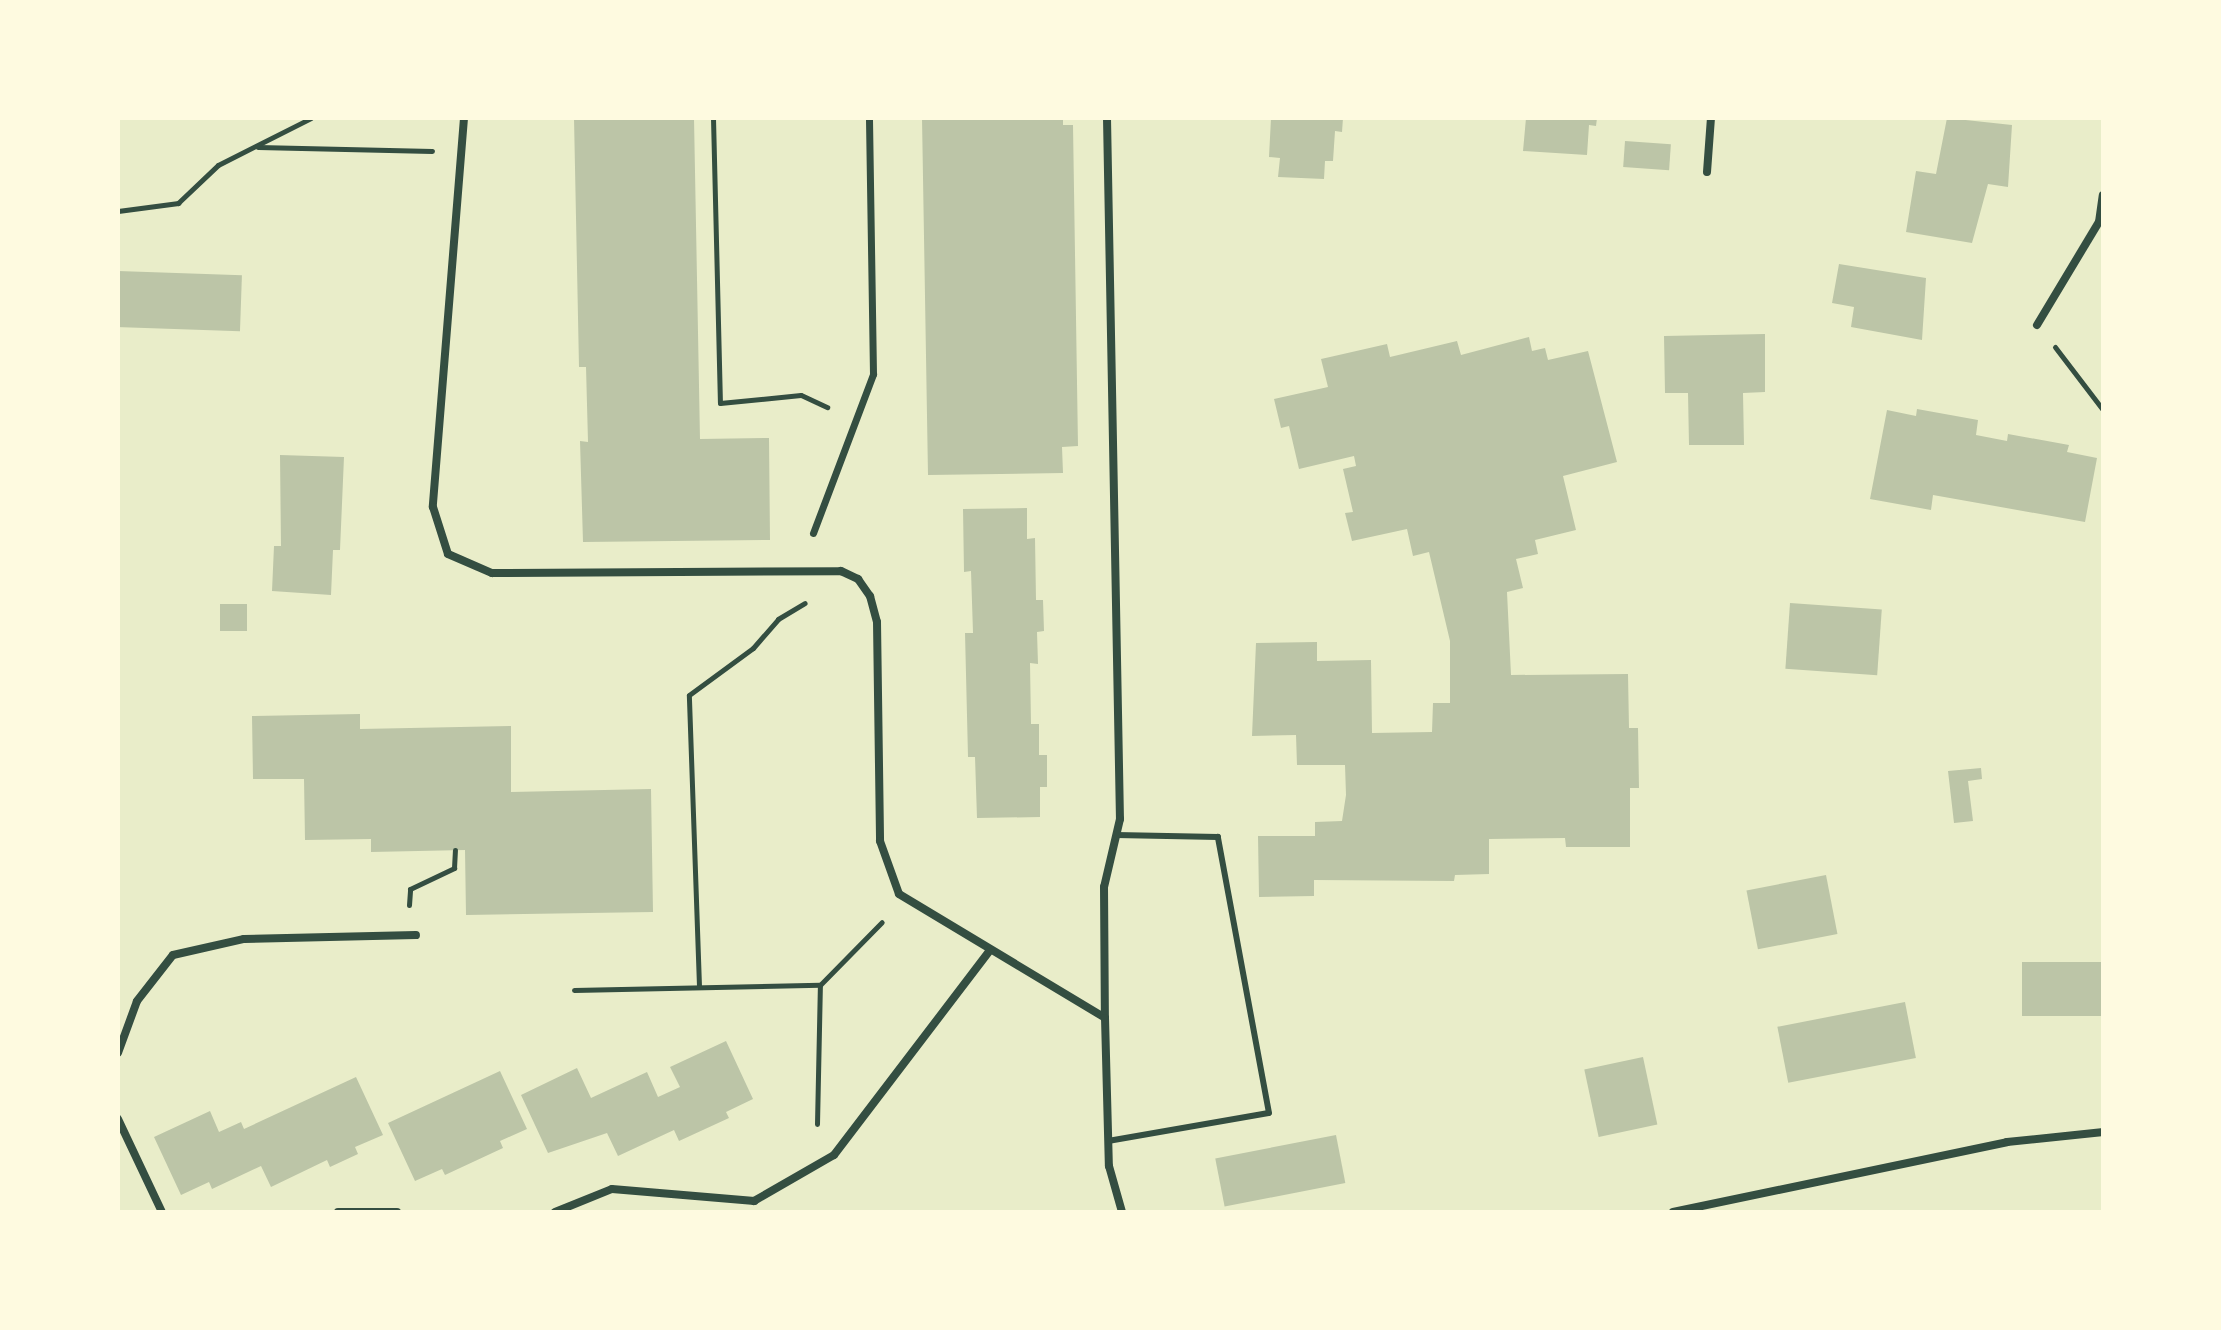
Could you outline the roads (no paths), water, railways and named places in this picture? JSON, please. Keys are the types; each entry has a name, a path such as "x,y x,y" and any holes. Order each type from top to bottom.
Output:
{"street":[{"path":"464,118 433,507 448,554 492,573 841,571 858,579 870,596 877,622 880,841 899,894 1105,1018"},
{"path":"813,533 873,374 869,118"},
{"path":"1107,118 1120,803 1104,887 1105,1018 1108,1141 1122,1212"},
{"path":"1707,172 1711,118"},
{"path":"2037,325 2099,222 2103,195"},
{"path":"118,1053 137,1001 173,955 244,939 416,935"},
{"path":"555,1212 612,1189 754,1201 810,1166 834,1155 990,950"},
{"path":"118,1119 162,1212"},
{"path":"1673,1212 2007,1142 2103,1132"},
{"path":"338,1212 397,1212"}],"lane":[{"path":"1108,1141 1269,1113 1218,837 1116,835"}]}
